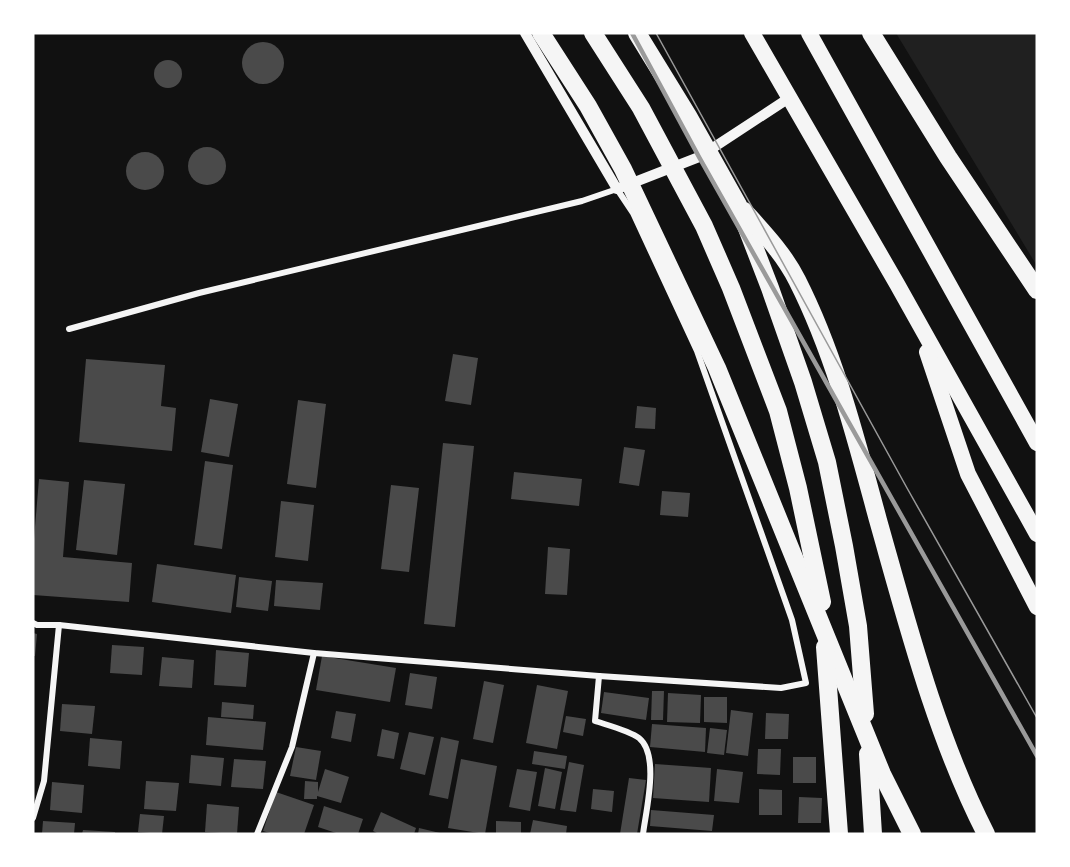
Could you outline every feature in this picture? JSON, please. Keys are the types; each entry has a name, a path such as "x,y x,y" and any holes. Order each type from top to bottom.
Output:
{"highway":[{"path":"541,33 593,115 657,238 717,368 882,774 912,834"},
{"path":"593,33 641,108 704,226 731,288 778,411 798,488 821,596 839,834"},
{"path":"637,33 688,116 738,205 771,288 803,382 829,473 858,626 873,834"},
{"path":"752,33 914,314 1037,534"},
{"path":"809,33 1037,442"},
{"path":"871,33 975,198 1037,290"},
{"path":"738,205 768,237 796,278 839,383 944,738 986,834"},
{"path":"914,314 968,474 1037,607"}],"street":[{"path":"33,623 314,652 598,676 780,688 806,683 792,620 697,351 633,213 525,33"},
{"path":"69,329 199,293 582,201 699,157 789,98"},
{"path":"33,818 44,781 59,625"},
{"path":"256,834 292,747 314,652"},
{"path":"598,676 595,721 639,738 648,751 651,769 643,834"}],"shaded area":[{"path":"896,33 1037,33 1037,266"}],"building":[{"path":"263,42 278,48 284,63 278,78 263,84 248,78 242,63 248,48"},
{"path":"168,60 178,64 182,74 178,84 168,88 158,84 154,74 158,64"},
{"path":"207,147 220,153 226,166 220,179 207,185 194,179 188,166 194,153"},
{"path":"145,152 158,158 164,171 158,184 145,190 132,184 126,171 132,158"},
{"path":"453,354 478,358 471,405 445,401"},
{"path":"86,359 165,365 161,406 176,408 172,451 79,442"},
{"path":"210,399 238,404 229,457 201,452"},
{"path":"298,400 326,404 316,488 287,484"},
{"path":"637,406 656,408 655,429 635,428"},
{"path":"443,443 474,446 455,627 424,624"},
{"path":"624,447 645,450 639,486 619,483"},
{"path":"205,461 233,465 222,549 194,545"},
{"path":"514,472 582,479 579,506 511,499"},
{"path":"39,479 69,482 63,557 132,563 129,602 33,595 33,551"},
{"path":"84,480 125,484 117,555 76,550"},
{"path":"391,485 419,488 409,572 381,569"},
{"path":"662,491 690,493 688,517 660,515"},
{"path":"281,501 314,505 308,561 275,557"},
{"path":"548,547 570,549 567,595 545,594"},
{"path":"157,564 236,575 231,613 152,602"},
{"path":"239,577 272,581 268,611 236,607"},
{"path":"276,580 323,583 320,610 274,606"},
{"path":"33,633 37,634 35,656 33,656"},
{"path":"112,645 144,647 142,675 110,673"},
{"path":"216,650 249,653 246,687 214,685"},
{"path":"322,656 396,668 390,702 316,690"},
{"path":"162,657 194,660 192,688 159,686"},
{"path":"410,673 437,677 432,709 405,705"},
{"path":"484,681 504,685 493,743 473,739"},
{"path":"537,685 568,691 557,749 526,743"},
{"path":"652,691 664,691 663,720 651,720"},
{"path":"604,692 649,698 646,720 601,713"},
{"path":"668,693 701,695 700,723 667,722"},
{"path":"704,697 727,697 727,723 704,722"},
{"path":"222,702 254,705 253,719 221,717"},
{"path":"62,704 95,706 92,734 60,731"},
{"path":"731,710 753,713 748,756 726,753"},
{"path":"336,711 356,714 351,742 331,738"},
{"path":"766,713 789,714 788,739 765,739"},
{"path":"566,716 586,719 583,736 563,732"},
{"path":"208,717 266,722 263,750 206,745"},
{"path":"652,724 706,728 705,752 650,747"},
{"path":"710,728 727,730 724,755 707,753"},
{"path":"382,729 399,733 394,759 377,756"},
{"path":"409,732 434,737 425,775 400,769"},
{"path":"441,737 459,741 448,799 429,795"},
{"path":"90,738 122,741 120,769 88,766"},
{"path":"296,747 321,751 316,780 290,776"},
{"path":"758,749 781,749 780,775 757,774"},
{"path":"534,751 567,756 565,769 532,764"},
{"path":"191,755 224,758 221,786 189,783"},
{"path":"793,757 816,757 816,783 793,783"},
{"path":"234,759 266,761 263,789 231,787"},
{"path":"461,759 497,766 485,834 448,828"},
{"path":"569,762 584,765 576,812 560,810"},
{"path":"655,764 711,768 709,802 653,798"},
{"path":"545,768 562,772 555,809 538,806"},
{"path":"325,769 349,777 341,803 317,796 317,799 304,799 305,781 318,782 318,792"},
{"path":"517,769 537,772 530,811 509,807"},
{"path":"717,769 743,772 739,803 714,801"},
{"path":"629,778 646,780 637,834 620,834"},
{"path":"146,781 179,783 176,811 144,809"},
{"path":"52,782 84,785 82,813 50,810"},
{"path":"593,789 614,791 612,812 591,809"},
{"path":"759,789 782,790 782,815 759,815"},
{"path":"276,792 314,805 304,834 273,834 263,831"},
{"path":"799,797 822,798 821,823 798,823"},
{"path":"207,804 239,807 237,834 205,832"},
{"path":"324,806 363,819 358,834 339,834 318,827"},
{"path":"651,810 714,815 712,831 650,826"},
{"path":"381,812 416,828 414,834 379,834 373,831"},
{"path":"140,814 164,816 162,834 138,832"},
{"path":"533,820 567,826 566,834 530,834"},
{"path":"43,821 75,823 74,834 42,834"},
{"path":"496,821 521,822 521,834 496,834"},
{"path":"419,828 440,833 440,834 418,834"},
{"path":"83,830 115,832 115,834 82,834"}],"tram line":[{"path":"656,33 907,488 1037,718"}],"railway":[{"path":"632,33 699,157 1037,756"}]}
